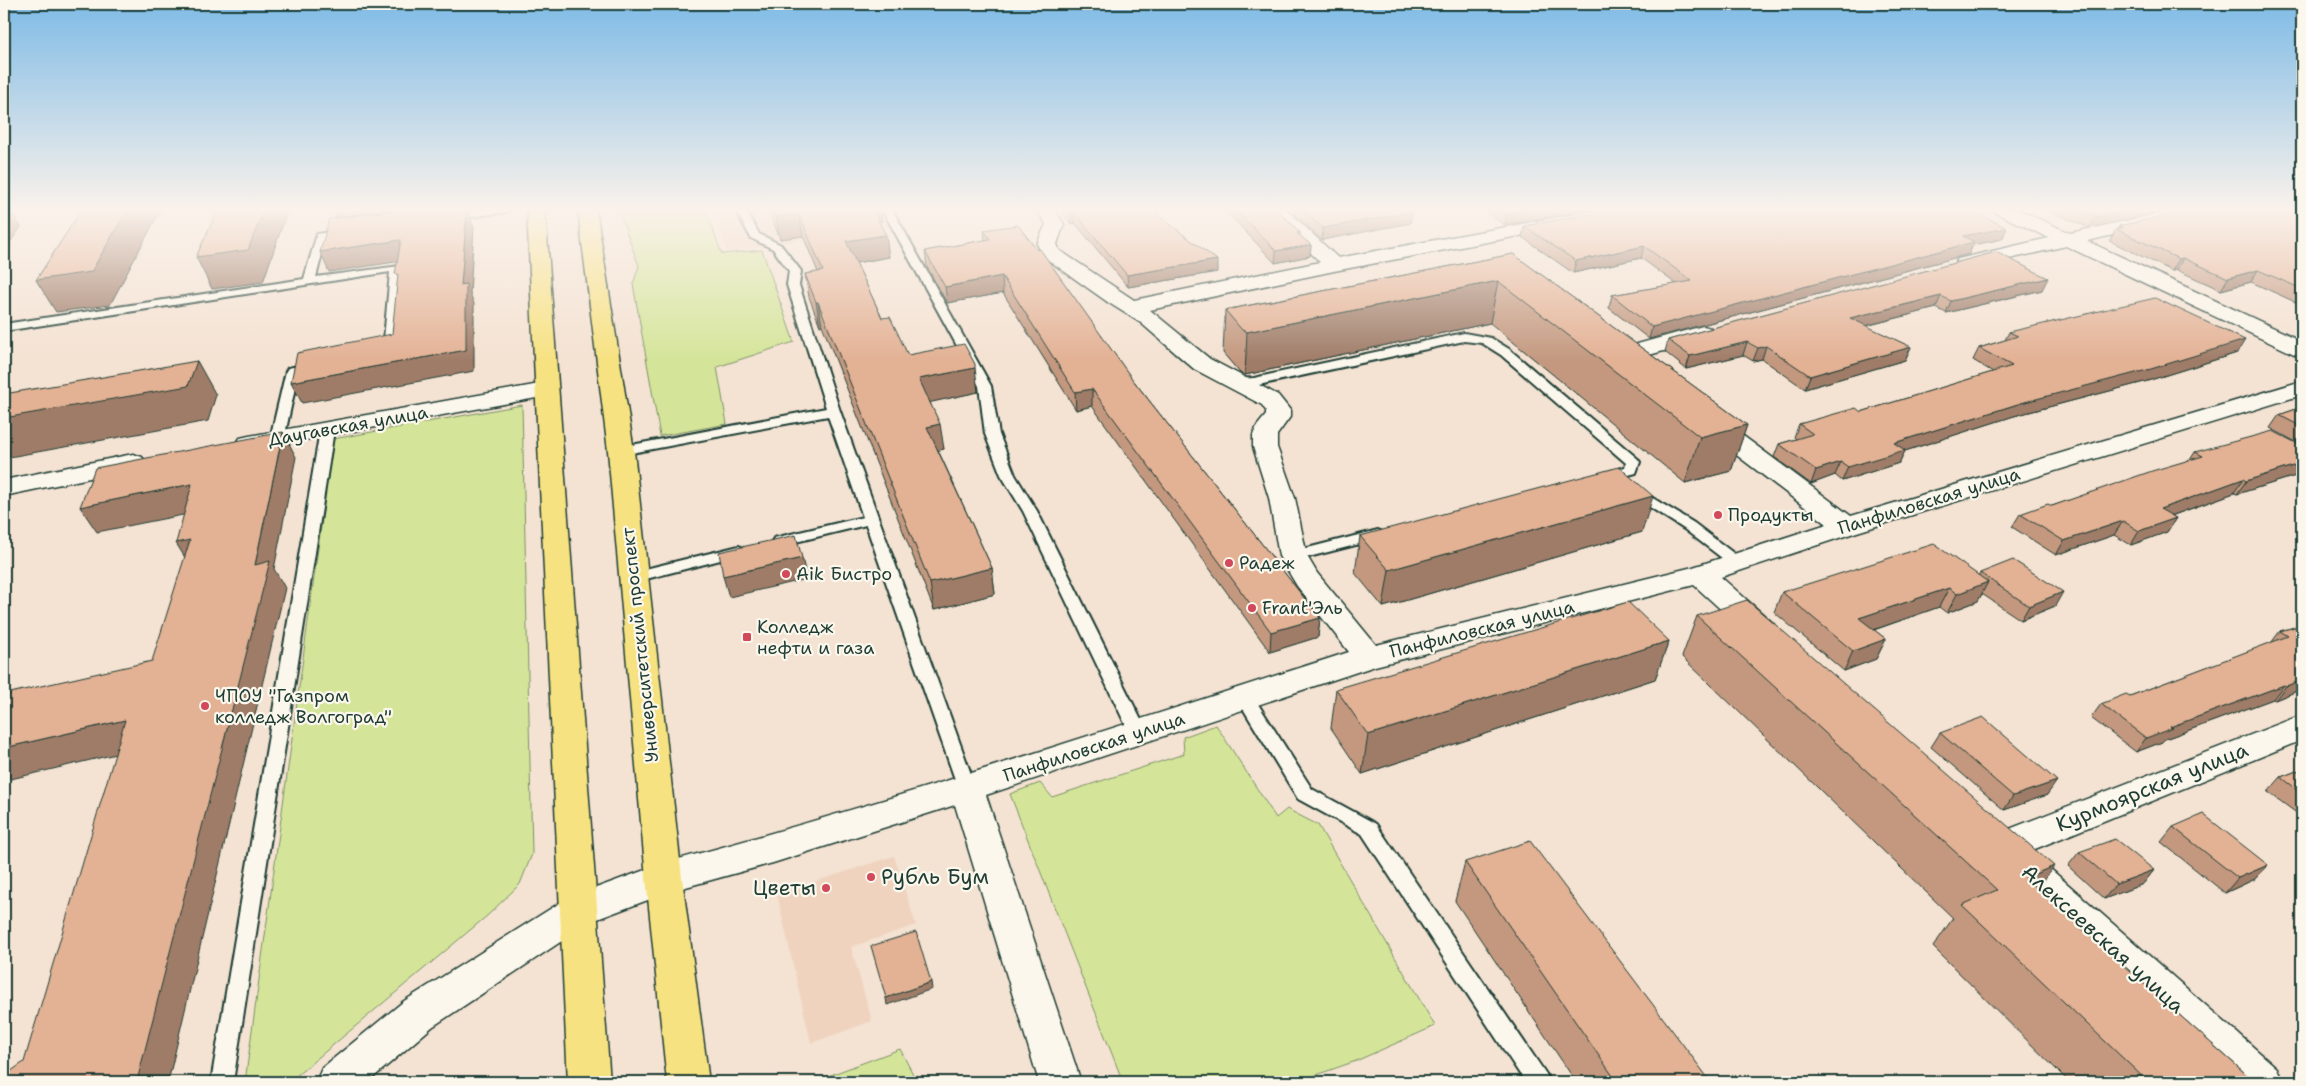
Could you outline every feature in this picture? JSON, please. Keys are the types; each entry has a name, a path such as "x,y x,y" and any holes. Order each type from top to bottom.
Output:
{"highway":[{"path":"539,260 589,1082"},
{"name":"Университетский проспект","path":"594,260 621,451 664,878 688,1082"}],"street":[{"path":"1060,260 1116,299 1148,318 1202,364 1270,400 1278,410 1278,417 1269,426 1265,435 1265,447 1282,498 1293,556 1307,579 1369,657"},
{"path":"1328,260 1334,266"},
{"path":"1133,308 1368,260"},
{"path":"1950,267 1983,260"},
{"path":"2108,260 2302,349"},
{"path":"1644,374 1613,350 1722,328"},
{"name":"Панфиловская улица","path":"337,1082 418,1014 579,910 664,878 773,848 967,788 1369,657 1700,574 1847,526 2302,388"},
{"name":"Даугавская улица","path":"230,446 546,390"},
{"path":"1691,409 1847,526"},
{"path":"4,488 156,458"},
{"path":"1700,574 1788,654"},
{"name":"Курмоярская улица","path":"1991,837 2302,727"},
{"path":"967,788 1060,1082"},
{"name":"Алексеевская улица","path":"1991,837 2262,1082"}],"lane":[{"path":"309,281 315,260"},
{"path":"787,260 795,271 793,285 833,411 967,788"},
{"path":"916,260 985,386 992,434 1008,475 1030,511 1138,732"},
{"path":"4,328 396,268 389,353 379,355"},
{"path":"1236,383 1254,382 1464,337 1478,337 1492,342 1505,352 1633,462 1631,470 1592,481"},
{"path":"277,439 292,371 321,366"},
{"path":"621,451 833,411"},
{"path":"222,1082 327,430"},
{"path":"1611,476 1689,526 1736,562"},
{"path":"634,576 872,519"},
{"path":"1293,556 1389,532"},
{"path":"1245,697 1305,794 1369,829 1538,1082"}],"shaded area":[{"path":"894,856 916,925 851,947 872,1021 811,1043 777,894"}],"green space":[{"path":"637,260 765,260 794,342 717,367 727,424 660,436 633,284 639,266"},
{"path":"522,405 532,854 520,884 488,915 289,1082 245,1082 333,439"},
{"path":"1216,725 1276,818 1287,809 1318,825 1435,1026 1356,1061 1296,1082 1123,1082 1010,794 1040,783 1052,797 1184,754 1183,737"},
{"path":"900,1049 917,1082 812,1082"}],"building":[{"path":"49,260 98,260 91,272 36,280"},
{"path":"398,260 463,260 461,285 466,284 466,350 291,382 297,353 392,334 398,274 395,274"},
{"path":"818,260 855,260 882,318 890,317 908,355 964,344 975,364 975,368 919,379 940,424 927,427 992,568 930,583 818,302 816,302 805,274 823,271"},
{"path":"930,260 1048,260 1133,380 1320,618 1271,632 1092,389 1075,392 1002,276 945,287"},
{"path":"1114,260 1217,260 1127,275"},
{"path":"1484,260 1521,260 1747,425 1700,437 1498,281 1247,332 1242,330 1225,310"},
{"path":"1663,260 1907,260 1652,327 1612,295 1692,281"},
{"path":"1967,260 2011,260 2048,278 1951,301 1941,296 1850,318 1911,347 1810,376 1766,346 1758,348 1747,342 1690,356 1668,340"},
{"path":"2187,260 2302,260 2302,289 2258,270 2228,278"},
{"path":"2155,298 2245,340 2151,369 2021,403 1894,443 1905,450 1848,467 1841,462 1816,470 1779,444 1813,434 1799,424 1856,408 1861,412 2012,366 1979,348 2018,336 2009,332"},
{"path":"197,361 188,386 4,418 4,394"},
{"path":"2302,407 2302,427 2279,415"},
{"path":"2273,431 2302,446 2302,463 2246,481 2243,479 2160,509 2176,518 2139,531 2123,521 2064,541 2020,514 2048,504 2052,506 2152,471 2203,456 2195,452"},
{"path":"283,432 255,565 270,561 137,1081 4,1082 4,1076 24,1062 125,720 4,748 4,710 10,693 152,661 190,540 176,543 192,484 80,507 95,468"},
{"path":"1619,467 1653,496 1389,570 1360,536"},
{"path":"796,535 802,558 723,576 719,552"},
{"path":"1934,544 1988,582 1957,594 1949,588 1859,618 1886,639 1853,651 1782,592"},
{"path":"2013,560 2063,592 2029,606 1980,573"},
{"path":"1747,600 2054,866 2025,878 2255,1082 2148,1082 1962,905 1997,890 1697,616"},
{"path":"1628,602 1669,641 1368,735 1336,689"},
{"path":"2302,625 2302,680 2170,727 2173,728 2146,738 2101,704 2126,694 2130,696 2288,636 2280,631"},
{"path":"1983,717 2057,781 2013,796 1940,733"},
{"path":"2302,769 2302,793 2281,777"},
{"path":"2203,814 2268,865 2238,878 2173,827"},
{"path":"2115,839 2154,870 2116,884 2079,852"},
{"path":"1530,841 1711,1082 1617,1082 1465,862"},
{"path":"916,932 931,982 886,998 871,946"}],"place":[{"name":"Продукты","path":"1718,515"},
{"name":"Радеж","path":"1229,563"},
{"name":"Aik Бистро","path":"786,574"},
{"name":"Frant'Эль","path":"1252,608"},
{"name":"Колледж нефти и газа","path":"747,637"},
{"name":"ЧПОУ \"Газпром колледж Волгоград\"","path":"205,706"},
{"name":"Рубль Бум","path":"871,877"},
{"name":"Цветы","path":"826,888"}]}
